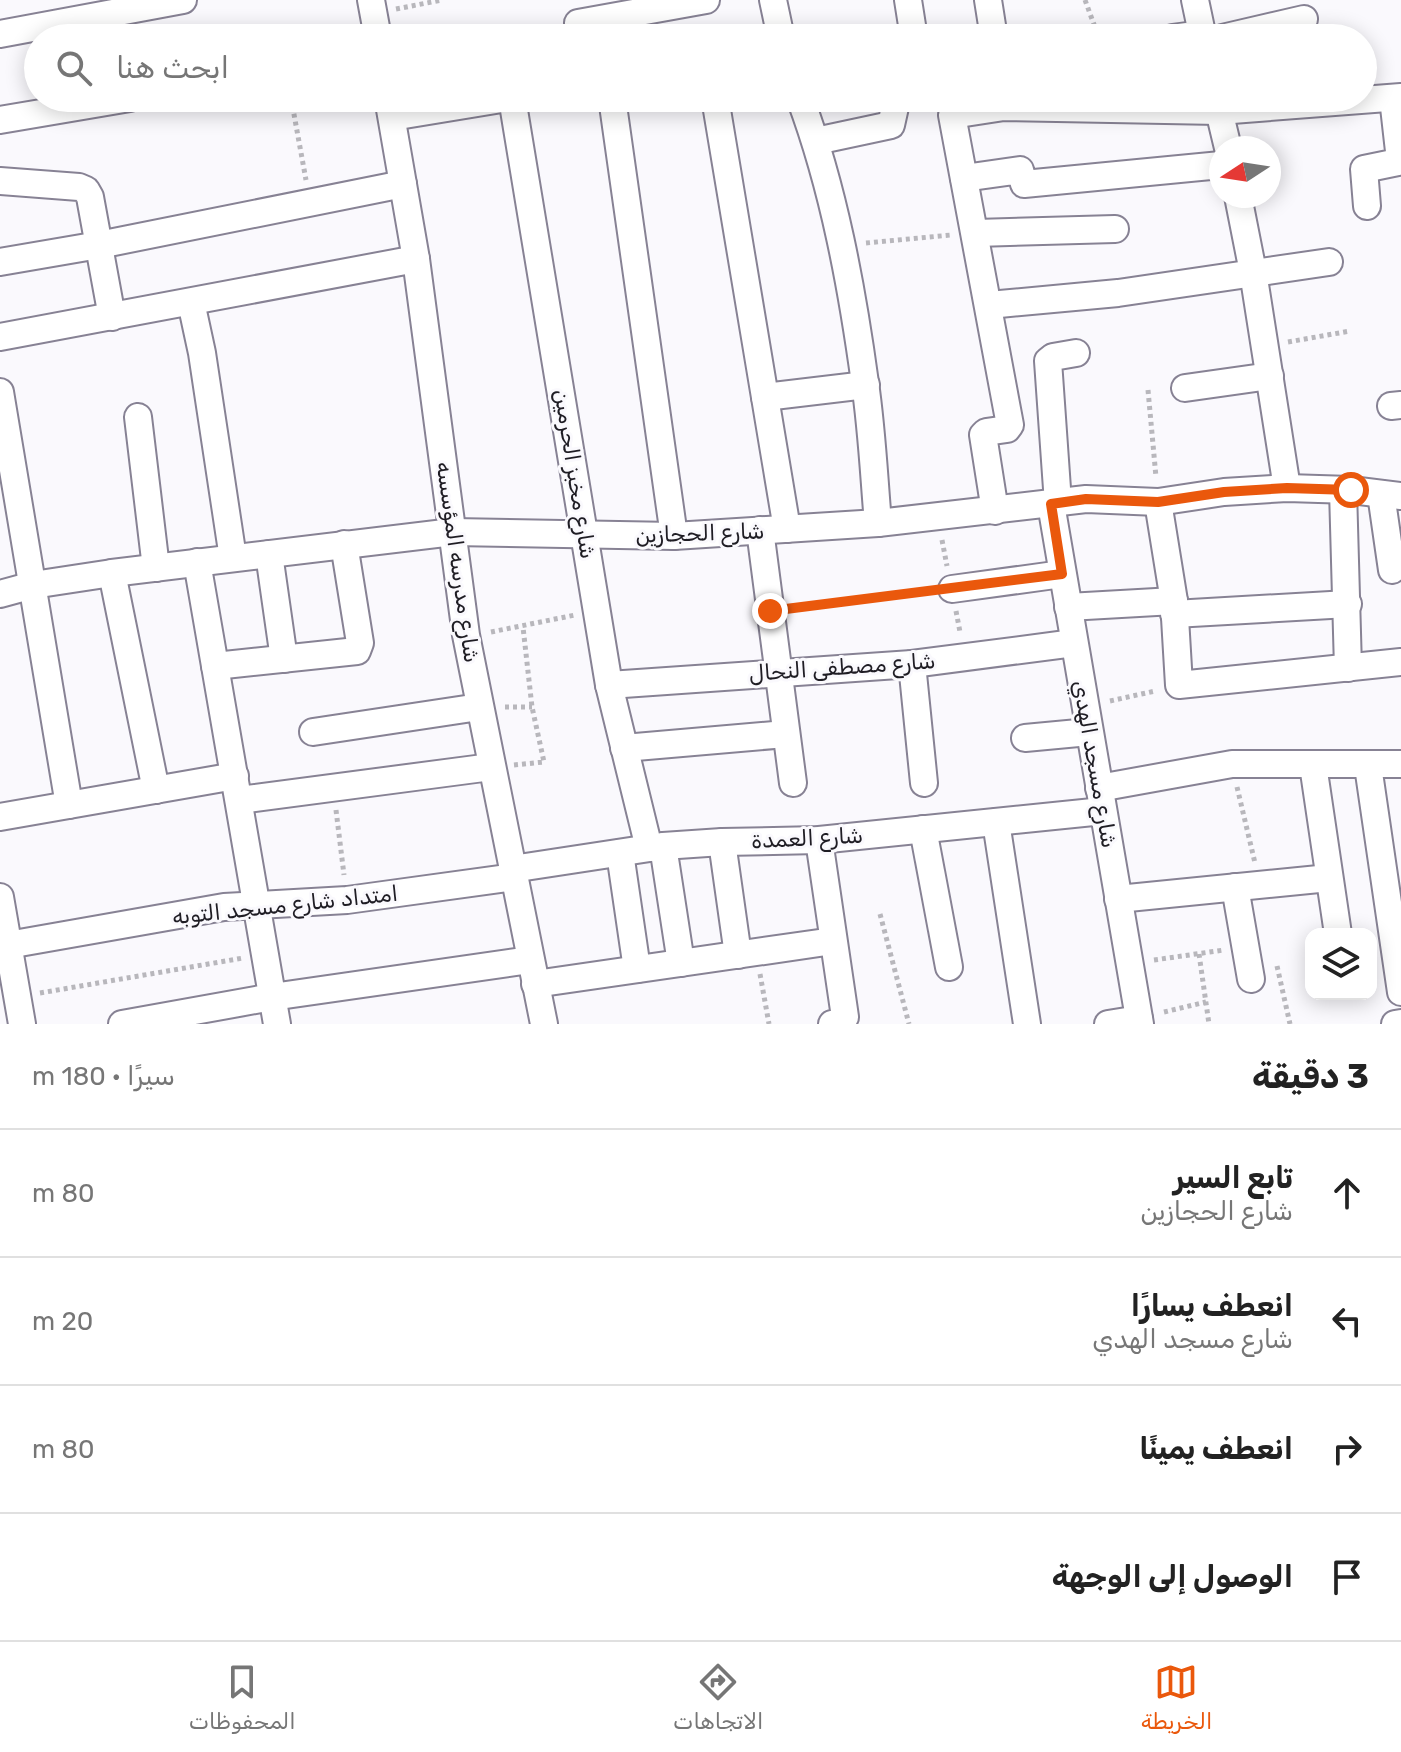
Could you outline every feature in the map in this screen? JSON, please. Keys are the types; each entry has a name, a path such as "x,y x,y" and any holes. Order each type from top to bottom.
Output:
{"street":[{"path":"54,24 183,0"},
{"path":"578,23 704,0"},
{"path":"773,0 778,24"},
{"path":"908,0 912,24"},
{"path":"988,0 992,24"},
{"path":"1195,0 1204,24"},
{"path":"1278,24 1304,19"},
{"path":"0,34 24,30"},
{"path":"1367,206 1364,169 1400,160 1397,97 1377,98"},
{"path":"0,120 47,112"},
{"name":"شارع مدرسه المؤسسه","path":"391,112 416,259 466,635 544,1024"},
{"name":"شارع مخبز الحرمين","path":"512,112 609,685 624,748 656,847 681,963"},
{"path":"614,112 674,536"},
{"path":"717,112 787,529"},
{"path":"805,112 816,141 841,245 866,385 878,523"},
{"path":"816,141 891,112"},
{"path":"959,112 954,113 952,119 1010,425 1007,429 983,435 995,511"},
{"path":"1219,112 1225,136"},
{"path":"964,178 1020,170 1024,184 1209,166"},
{"path":"0,181 83,188 90,197 112,317"},
{"path":"0,262 403,184"},
{"path":"1240,208 1287,488"},
{"path":"976,233 1115,229"},
{"path":"0,337 416,259"},
{"path":"989,305 1118,293 1329,262"},
{"path":"191,302 202,353 233,558"},
{"name":"شارع مسجد الهدي","path":"1076,353 1053,357 1048,361 1054,503 1062,574 1140,1021"},
{"path":"1185,388 1270,376"},
{"path":"765,397 866,385"},
{"path":"0,392 69,805"},
{"path":"138,417 156,568"},
{"name":"شارع الحجازين","path":"0,594 33,585 112,573 453,532 674,536 878,523 1086,499 1158,502 1224,492 1287,488 1391,495"},
{"path":"1343,490 1348,668"},
{"path":"1391,495 1392,570"},
{"path":"1158,502 1174,608 1179,685 1401,662"},
{"path":"760,530 793,783"},
{"path":"215,666 354,652 359,647 344,544"},
{"path":"269,554 284,659"},
{"path":"197,562 277,1024"},
{"path":"112,573 156,790"},
{"path":"952,589 1062,574"},
{"path":"1068,607 1348,604"},
{"name":"شارع مصطفى النحال","path":"609,685 912,664 1074,643"},
{"path":"912,664 924,783"},
{"path":"313,732 479,707"},
{"path":"1025,738 1087,719"},
{"path":"624,748 786,734"},
{"name":"شارع العمدة","path":"513,873 656,847 819,840 996,822 1101,800 1232,764 1401,764"},
{"path":"1313,765 1337,928"},
{"path":"1368,766 1401,992"},
{"path":"0,817 156,790 333,787 491,767"},
{"path":"996,822 1027,1024"},
{"path":"923,829 949,967"},
{"path":"819,840 833,941 838,1020"},
{"path":"722,842 747,954"},
{"path":"620,853 637,969"},
{"name":"امتداد شارع مسجد التوبه","path":"3,921 347,900 513,873"},
{"path":"1118,899 1329,878"},
{"path":"1247,886 1251,979"},
{"path":"3,921 22,1024"},
{"path":"122,1024 272,997 533,972 637,969 833,941"},
{"path":"1108,1024 1140,1021"},
{"path":"1395,1024 1401,1023"}],"path":[{"path":"374,17 442,0"},
{"path":"1085,0 1094,24"},
{"path":"294,112 311,202"},
{"path":"841,245 976,233"},
{"path":"1265,346 1350,331"},
{"path":"1148,390 1158,502"},
{"path":"937,517 965,657"},
{"path":"770,611 952,589"},
{"path":"466,635 523,627 596,610"},
{"path":"491,767 544,762 532,707 523,627"},
{"path":"1087,719 1179,685"},
{"path":"1232,764 1247,886"},
{"path":"333,787 347,900"},
{"path":"880,914 909,1024"},
{"path":"747,954 769,1024"},
{"path":"1130,964 1199,954 1209,1024"},
{"path":"17,997 264,955"},
{"path":"1275,956 1290,1024"},
{"path":"1140,1021 1206,1002"}],"route":[{"path":"770,611 1062,574 1051,504 1086,499 1158,502 1224,492 1287,488 1351,490"}]}
